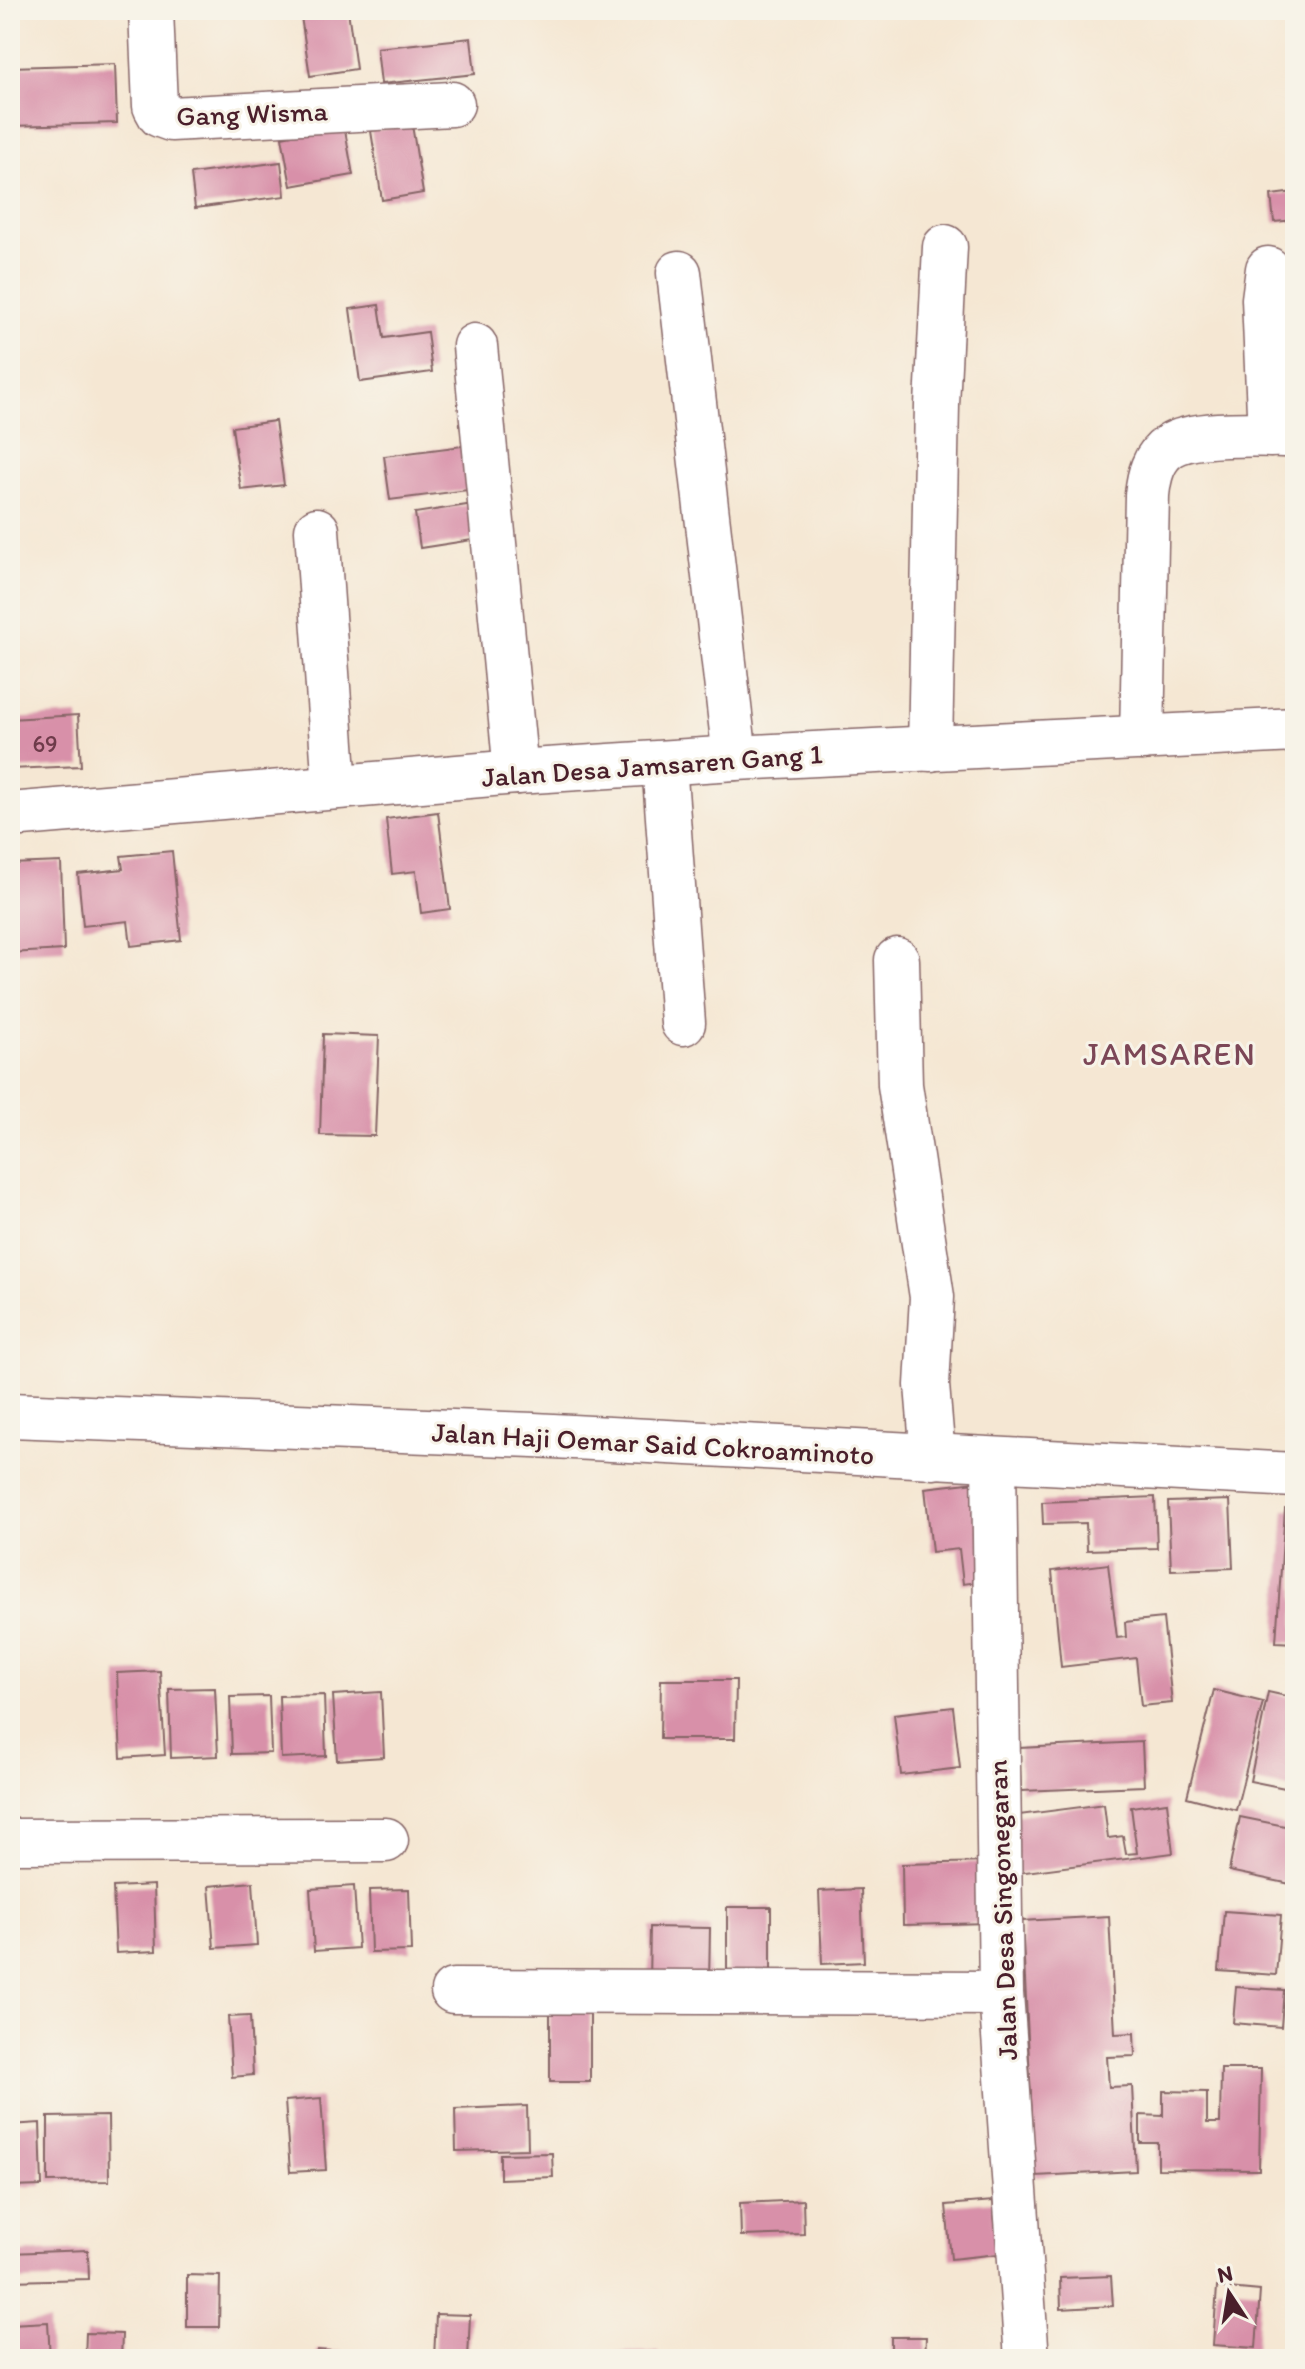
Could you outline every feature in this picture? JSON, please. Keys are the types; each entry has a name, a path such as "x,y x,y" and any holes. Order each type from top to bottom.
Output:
{"street":[{"name":"Gang Wisma","path":"151,10 155,106 160,115 171,119 452,104"},
{"path":"930,749 937,405 945,247"},
{"path":"1142,738 1150,471 1170,446 1193,437 1282,435 1264,299 1268,269"},
{"path":"679,273 735,758"},
{"path":"475,346 516,772"},
{"path":"317,530 335,787"},
{"name":"Jalan Desa Jamsaren Gang 1","path":"10,815 516,772 1295,730"},
{"path":"664,763 683,1023"},
{"path":"897,960 900,1085 932,1297 927,1385 933,1457"},
{"name":"Jalan Haji Oemar Said Cokroaminoto","path":"10,1415 534,1435 1295,1475"},
{"name":"Jalan Desa Singonegaran","path":"994,1460 1001,1993 1027,2359"},
{"path":"10,1841 386,1840"},
{"path":"453,1991 1001,1993"}],"building":[{"path":"300,10 348,10 356,69 310,76"},
{"path":"471,38 475,74 381,84 377,48"},
{"path":"115,64 117,123 10,126 10,67"},
{"path":"344,125 353,175 291,186 282,137"},
{"path":"412,125 423,193 382,200 371,131"},
{"path":"281,162 285,196 195,208 191,174"},
{"path":"1295,192 1295,220 1274,222 1271,195"},
{"path":"379,305 384,338 427,332 432,372 360,382 350,309"},
{"path":"275,421 284,485 241,490 232,427"},
{"path":"470,445 476,489 390,500 384,456"},
{"path":"480,503 485,538 420,548 415,513"},
{"path":"78,715 81,766 10,769 10,719"},
{"path":"438,812 450,909 421,913 416,871 392,874 386,819"},
{"path":"172,851 181,940 131,946 128,921 83,926 78,874 123,869 121,856"},
{"path":"61,862 64,950 10,953 10,864"},
{"path":"323,1034 379,1036 375,1136 320,1135"},
{"path":"976,1482 987,1581 963,1584 959,1549 932,1552 925,1488"},
{"path":"1155,1497 1157,1548 1087,1550 1086,1523 1043,1524 1042,1502"},
{"path":"1230,1500 1233,1568 1171,1570 1168,1502"},
{"path":"1285,1509 1295,1510 1295,1643 1276,1642"},
{"path":"1108,1564 1117,1638 1126,1637 1125,1622 1163,1618 1172,1703 1141,1706 1136,1658 1061,1667 1052,1571"},
{"path":"160,1671 165,1755 121,1758 117,1673"},
{"path":"661,1680 736,1680 735,1739 660,1739"},
{"path":"215,1688 218,1756 171,1758 169,1689"},
{"path":"1214,1690 1263,1702 1236,1810 1187,1797"},
{"path":"381,1692 384,1757 337,1760 333,1695"},
{"path":"1268,1692 1295,1698 1295,1790 1250,1781"},
{"path":"324,1695 326,1756 281,1758 279,1696"},
{"path":"269,1696 271,1753 232,1754 230,1697"},
{"path":"953,1707 960,1768 901,1775 894,1714"},
{"path":"1142,1742 1144,1786 1021,1791 1019,1748"},
{"path":"1167,1802 1173,1853 1018,1873 1011,1816 1104,1804 1108,1838 1123,1836 1126,1854 1137,1853 1131,1807"},
{"path":"1240,1817 1295,1828 1295,1885 1229,1871"},
{"path":"989,1862 991,1923 903,1925 902,1864"},
{"path":"253,1882 257,1945 214,1948 209,1886"},
{"path":"154,1885 156,1951 116,1953 113,1887"},
{"path":"354,1886 358,1948 314,1951 310,1889"},
{"path":"409,1889 411,1951 371,1952 369,1890"},
{"path":"861,1889 864,1962 822,1964 819,1891"},
{"path":"727,1907 771,1907 771,1984 727,1984"},
{"path":"1224,1911 1281,1915 1276,1975 1219,1971"},
{"path":"1109,1916 1115,2034 1134,2033 1135,2056 1107,2057 1109,2087 1132,2086 1136,2171 1035,2176 1022,1921"},
{"path":"650,1927 710,1928 709,1984 649,1983"},
{"path":"1236,1987 1284,1990 1281,2027 1233,2023"},
{"path":"550,2003 590,2003 590,2082 550,2082"},
{"path":"250,2016 253,2075 232,2077 228,2017"},
{"path":"1221,2069 1261,2069 1259,2170 1158,2169 1158,2143 1140,2143 1140,2115 1163,2116 1163,2091 1207,2092 1207,2123 1220,2123"},
{"path":"321,2098 326,2170 290,2172 285,2101"},
{"path":"527,2106 528,2149 456,2151 455,2109"},
{"path":"108,2116 109,2181 48,2182 48,2117"},
{"path":"40,2123 42,2186 10,2187 10,2125"},
{"path":"552,2153 553,2177 500,2179 500,2154"},
{"path":"803,2200 804,2234 741,2236 740,2203"},
{"path":"993,2201 998,2254 951,2259 946,2205"},
{"path":"88,2250 89,2279 10,2281 10,2253"},
{"path":"187,2275 220,2276 219,2327 187,2327"},
{"path":"1111,2276 1113,2306 1061,2309 1060,2278"},
{"path":"1217,2287 1260,2291 1256,2348 1213,2345"},
{"path":"436,2314 470,2315 468,2359 434,2359"},
{"path":"48,2322 50,2359 10,2359 10,2324"},
{"path":"86,2333 122,2334 121,2359 85,2359"},
{"path":"891,2337 926,2337 925,2359 891,2359"},
{"path":"317,2350 361,2353 361,2359 316,2359"},
{"path":"616,2352 659,2352 658,2359 616,2359"}],"district":[{"name":"JAMSAREN","path":"1170,1054"}]}
